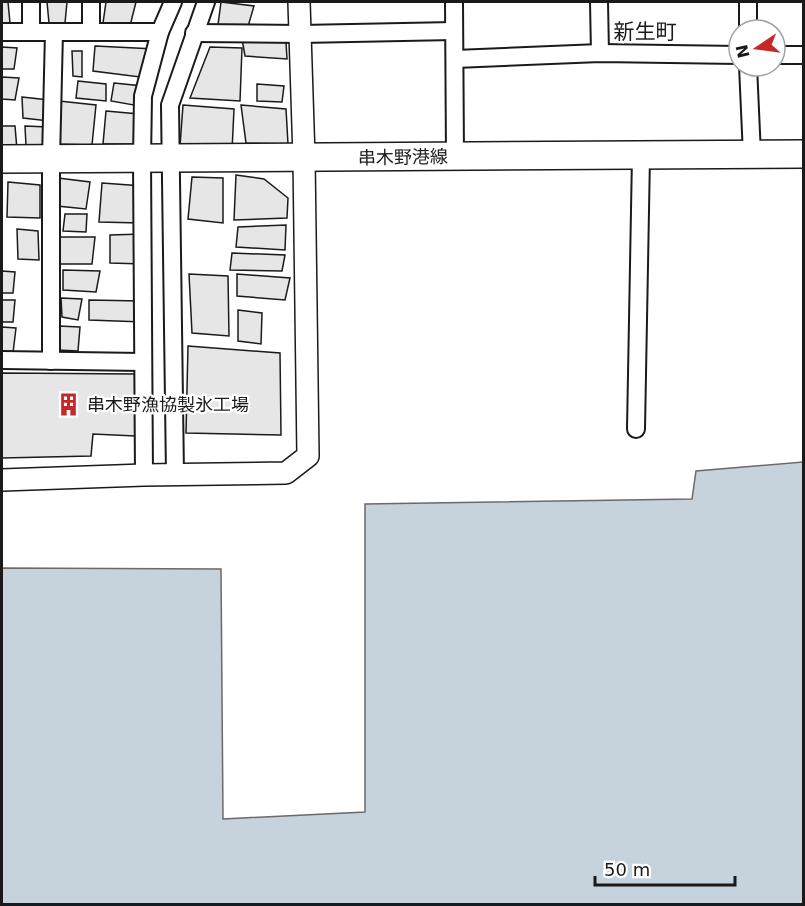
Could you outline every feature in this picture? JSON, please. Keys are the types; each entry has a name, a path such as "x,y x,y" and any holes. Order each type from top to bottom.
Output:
{"main road":[{"name":"串木野港線","path":"2,159 804,154"}],"street":[{"path":"31,2 31,32"},
{"path":"91,2 91,32"},
{"path":"144,475 143,96 160,32 173,2"},
{"path":"175,475 170,105 206,2"},
{"path":"2,480 144,475 286,474 308,456 304,158 299,2"},
{"path":"454,2 455,157"},
{"path":"599,2 600,53"},
{"path":"748,2 748,18"},
{"path":"194,33 301,34 454,31"},
{"path":"2,32 160,32"},
{"path":"51,361 51,159 54,32"},
{"path":"455,59 600,53 727,55"},
{"path":"787,55 804,56"},
{"path":"749,78 752,155"},
{"path":"636,429 641,156"},
{"path":"2,360 143,362"}],"shaded area":[{"path":"803,462 803,904 2,904 2,568 221,569 223,819 365,812 365,504 692,499 696,471"}],"building":[{"path":"2,2 8,2 10,23 2,24"},
{"path":"47,2 67,2 65,23 49,23"},
{"path":"106,2 136,2 130,26 103,23"},
{"path":"221,2 254,6 247,30 218,25"},
{"path":"242,39 286,42 287,59 245,56"},
{"path":"95,46 155,49 148,78 93,71"},
{"path":"2,47 17,48 14,69 2,69"},
{"path":"210,47 242,48 240,101 190,98"},
{"path":"72,51 82,51 82,77 73,76"},
{"path":"2,77 19,78 15,100 2,99"},
{"path":"78,81 106,84 106,101 76,98"},
{"path":"114,83 143,86 139,106 111,101"},
{"path":"257,84 284,86 282,102 257,101"},
{"path":"22,97 49,100 49,121 23,118"},
{"path":"59,101 96,105 92,145 56,144"},
{"path":"183,105 234,109 232,151 180,146"},
{"path":"241,105 286,109 288,144 246,143"},
{"path":"106,111 139,114 136,144 103,144"},
{"path":"2,126 15,126 17,150 2,150"},
{"path":"25,126 48,127 48,149 26,146"},
{"path":"236,175 264,179 288,198 287,218 234,220"},
{"path":"192,177 223,178 223,223 188,219"},
{"path":"58,178 90,182 86,209 57,206"},
{"path":"8,182 40,185 40,218 7,217"},
{"path":"102,183 143,186 140,223 99,222"},
{"path":"65,214 87,214 86,232 63,231"},
{"path":"286,225 285,250 236,247 238,227"},
{"path":"17,229 38,231 39,260 18,259"},
{"path":"142,234 143,264 110,263 110,235"},
{"path":"59,237 95,237 92,264 60,264"},
{"path":"232,253 285,255 282,271 230,270"},
{"path":"63,270 100,271 96,292 63,290"},
{"path":"2,271 15,272 13,293 2,293"},
{"path":"189,274 228,276 229,336 192,333"},
{"path":"237,274 290,278 285,300 237,296"},
{"path":"61,298 82,299 78,320 62,317"},
{"path":"2,300 15,300 13,322 2,322"},
{"path":"89,300 141,301 143,322 89,320"},
{"path":"238,310 262,313 261,344 238,341"},
{"path":"58,326 80,327 78,351 57,350"},
{"path":"2,327 16,328 13,353 2,352"},
{"path":"188,346 280,353 281,435 186,433"},
{"name":"串木野漁協製氷工場","path":"2,373 136,374 135,436 93,434 91,456 2,458"}],"place":[{"name":"串木野漁協製氷工場","path":"69,404"}],"district":[{"name":"新生町","path":"645,32"}]}
